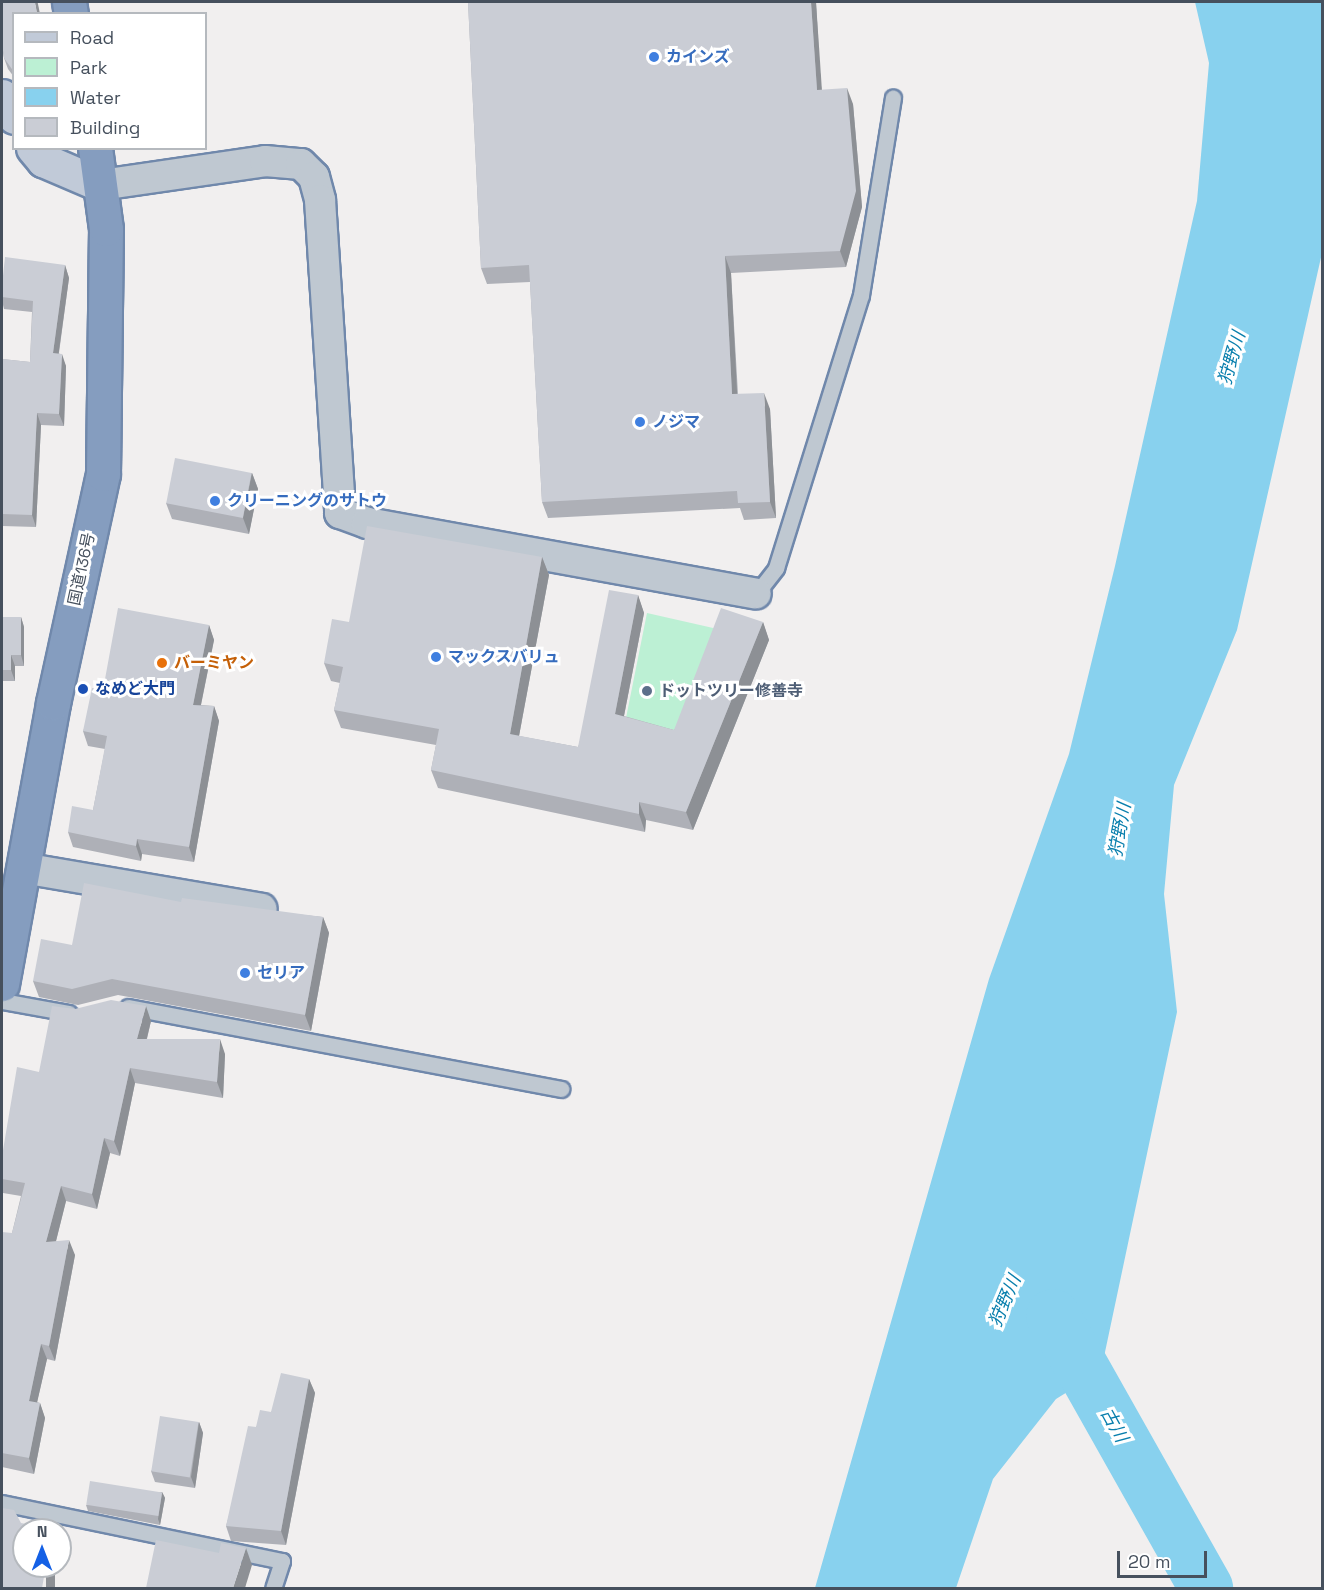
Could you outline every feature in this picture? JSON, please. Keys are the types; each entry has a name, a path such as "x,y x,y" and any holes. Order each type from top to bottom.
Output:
{"highway":[{"name":"国道136号","path":"2,984 23,868 103,474 108,369 101,185 95,150"}],"main road":[{"path":"2,96 12,114"},
{"path":"35,150 43,160 101,185"}],"street":[{"path":"101,185 266,161 300,164 314,177 320,200 340,513 367,523 756,594"},
{"path":"23,868 262,909"}],"lane":[{"path":"756,594 776,568 861,295 893,98"},
{"path":"2,1001 84,1014"},
{"path":"107,1007 148,1010 561,1089"},
{"path":"2,1503 282,1561 273,1588"}],"green space":[{"path":"647,613 722,630 678,744 623,733"}],"water":[{"name":"狩野川","path":"1195,2 1322,2 1322,253 1237,630 1174,785 1164,894 1177,1012 1101,1371 1056,1399 993,1479 956,1588 815,1588 989,979 1069,754 1115,566 1197,201 1209,63"}],"building":[{"path":"2,2 35,2 37,12 12,12 12,69 4,58"},
{"path":"468,2 811,2 817,90 847,88 856,191 840,251 725,256 732,394 764,393 770,502 738,503 737,491 542,502 529,265 481,268"},
{"path":"5,257 65,265 53,353 62,354 59,414 37,413 32,515 2,514 2,359 30,362 33,301 2,297"},
{"path":"175,458 252,473 243,518 166,503"},
{"path":"367,526 542,557 510,734 578,747 609,590 638,595 615,714 674,730 721,608 763,622 686,812 639,802 639,814 431,770 439,729 334,710 343,667 324,663 332,619 349,622"},
{"path":"118,608 209,625 193,705 214,706 189,847 137,839 136,846 68,832 72,806 93,810 107,736 83,731 92,688 103,690"},
{"path":"2,617 21,617 21,655 11,655 11,670 2,670"},
{"path":"84,883 181,902 182,898 323,917 305,1015 112,979 72,989 33,981 41,939 72,945"},
{"path":"111,1000 146,1006 137,1039 220,1039 217,1082 130,1068 114,1141 104,1138 92,1194 61,1186 46,1242 69,1240 49,1346 41,1344 29,1401 40,1403 29,1458 2,1453 2,1232 12,1233 25,1183 2,1179 2,1156 17,1067 39,1072 52,1006 75,1009"},
{"path":"281,1373 309,1379 281,1531 226,1526 248,1426 256,1427 260,1410 271,1412"},
{"path":"160,1416 199,1422 190,1477 151,1471"},
{"path":"90,1481 162,1492 158,1516 86,1505"},
{"path":"2,1508 14,1510 18,1518 12,1518 12,1578 44,1578 42,1588 2,1588"},
{"path":"156,1540 219,1553 221,1543 246,1548 233,1588 146,1588"}],"waterway":[{"name":"古川","path":"1053,1316 1206,1588"}],"place":[{"name":"カインズ","path":"654,57"},
{"name":"ノジマ","path":"640,422"},
{"name":"クリーニングのサトウ","path":"215,501"},
{"name":"マックスバリュ","path":"436,657"},
{"name":"バーミヤン","path":"162,663"},
{"name":"なめど大門","path":"83,689"},
{"name":"ドットツリー修善寺","path":"647,691"},
{"name":"セリア","path":"245,973"}]}
